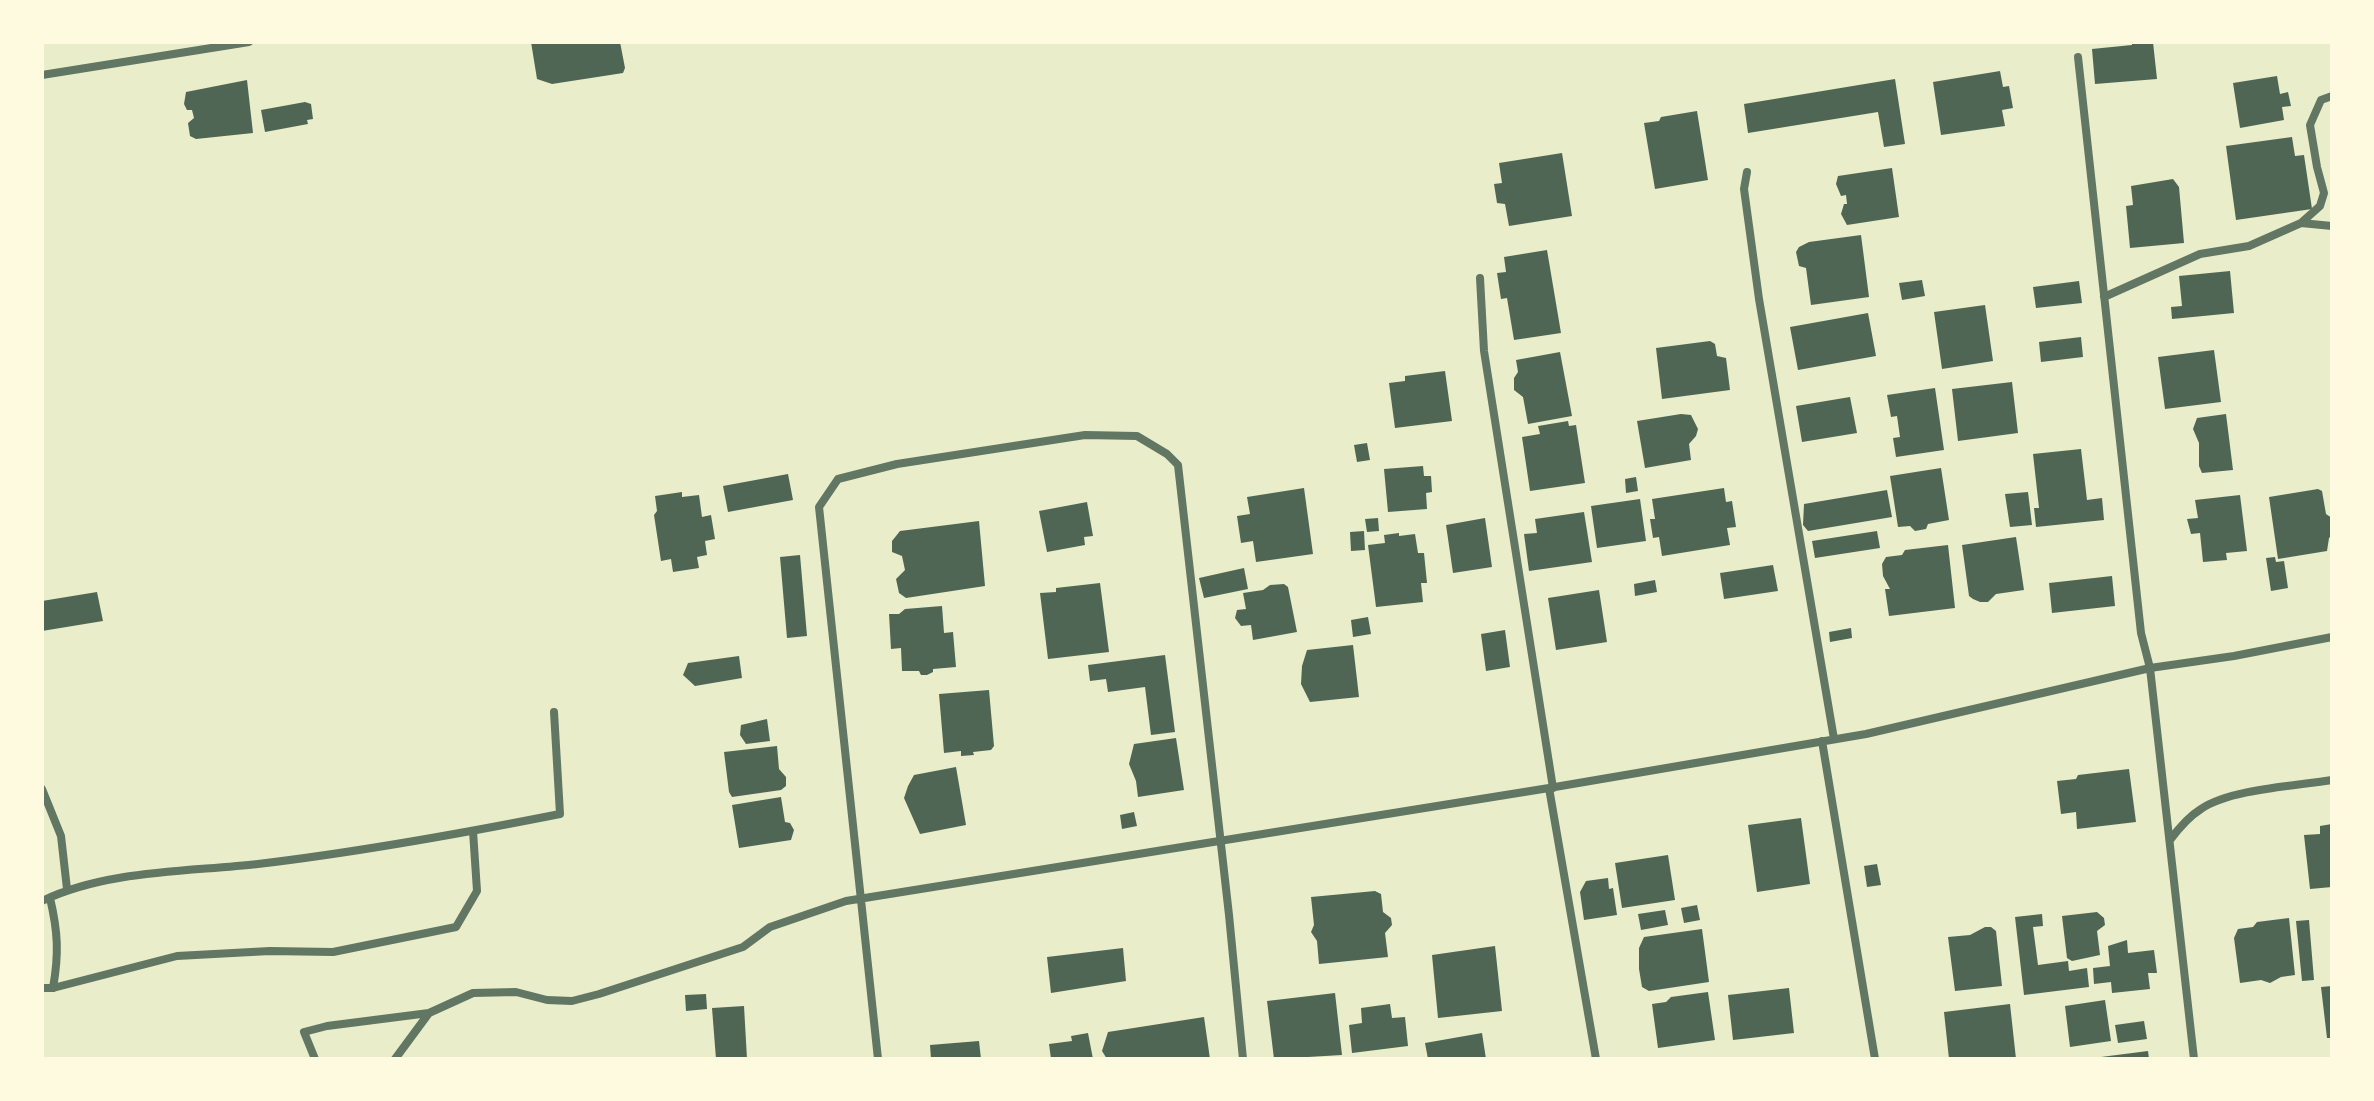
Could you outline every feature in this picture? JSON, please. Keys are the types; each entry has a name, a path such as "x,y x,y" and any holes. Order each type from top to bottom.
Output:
{"street":[{"path":"42,75 249,42"},
{"path":"2078,57 2141,633 2150,668 2194,1059"},
{"path":"2104,297 2200,254 2249,246 2301,223 2320,206 2324,193 2310,125 2321,100 2332,96"},
{"path":"1747,172 1744,189 1759,299 1834,739"},
{"path":"2301,223 2332,226"},
{"path":"1480,278 1484,351 1596,1059"},
{"path":"878,1059 819,507 838,479 897,464 1085,435 1137,436 1167,454 1178,465 1243,1059"},
{"path":"315,1059 304,1032 327,1026 429,1013 473,993 516,992 547,1000 572,1001 743,947 770,927 846,901 1866,734 2150,668 2332,637"},
{"path":"53,988 58,958 57,929 46,900 67,889 139,876 274,861 473,831 560,814 554,712"},
{"path":"1822,741 1875,1059"},
{"path":"2169,841 2203,807 2225,797 2332,780"},
{"path":"42,789 61,836 67,889"},
{"path":"42,988 53,988 177,956 270,951 333,952 456,927 477,891 473,831"},
{"path":"395,1059 429,1013"}],"building":[{"path":"531,42 620,42 625,68 623,73 552,84 537,79"},
{"path":"2132,42 2153,42 2157,79 2095,84 2092,49 2132,45"},
{"path":"2000,71 2003,87 2009,86 2013,108 2002,110 2005,126 1941,135 1933,82"},
{"path":"2277,76 2280,94 2288,92 2291,106 2282,107 2284,120 2240,128 2233,83"},
{"path":"1895,79 1905,144 1884,147 1878,112 1748,133 1744,104"},
{"path":"247,80 253,133 196,139 190,136 188,123 194,118 192,110 187,110 184,104 186,92"},
{"path":"305,102 311,104 313,119 307,120 308,124 265,132 261,110"},
{"path":"1697,111 1708,180 1655,189 1644,123"},
{"path":"2292,137 2295,156 2304,155 2312,209 2236,220 2226,146"},
{"path":"1562,153 1572,216 1509,226 1505,204 1497,203 1494,184 1502,183 1499,163"},
{"path":"1892,168 1899,217 1847,225 1841,214 1844,204 1847,204 1846,195 1841,196 1836,184 1838,176"},
{"path":"2173,179 2179,187 2184,243 2130,248 2126,206 2133,205 2131,186"},
{"path":"1861,235 1869,297 1811,305 1806,268 1799,266 1796,252 1799,247 1809,242"},
{"path":"1547,250 1561,333 1514,340 1507,298 1501,299 1497,273 1506,272 1504,257"},
{"path":"2230,271 2234,313 2172,319 2171,307 2182,306 2179,276"},
{"path":"1922,280 1925,296 1902,300 1899,283"},
{"path":"2079,281 2082,303 2036,308 2033,287"},
{"path":"1985,305 1993,361 1942,369 1934,312"},
{"path":"1868,313 1876,356 1798,370 1790,327"},
{"path":"2081,337 2083,357 2041,362 2039,342"},
{"path":"1710,341 1715,344 1717,356 1726,358 1730,390 1662,399 1656,348"},
{"path":"2214,350 2221,402 2165,409 2158,357"},
{"path":"1560,352 1572,416 1528,424 1523,397 1514,390 1514,378 1518,372 1516,360"},
{"path":"1445,371 1452,421 1395,428 1389,383 1405,381 1405,376"},
{"path":"2012,382 2018,433 1958,441 1952,389"},
{"path":"1935,388 1944,450 1896,457 1893,438 1900,437 1897,416 1891,417 1887,395"},
{"path":"1850,397 1857,433 1802,442 1796,406"},
{"path":"2226,414 2233,470 2202,473 2199,443 2193,429 2197,418"},
{"path":"1691,415 1698,429 1689,444 1691,460 1645,468 1637,421"},
{"path":"1568,421 1569,426 1576,425 1585,483 1530,491 1522,437 1540,434 1538,426"},
{"path":"1367,443 1370,460 1357,462 1354,445"},
{"path":"2081,449 2087,500 2102,498 2104,520 2036,527 2034,508 2039,508 2033,454"},
{"path":"1423,466 1424,476 1431,476 1432,492 1426,493 1427,509 1388,512 1384,469"},
{"path":"1941,468 1949,520 1928,524 1926,529 1915,531 1910,526 1898,527 1890,476"},
{"path":"788,474 793,500 728,512 723,486"},
{"path":"1636,477 1638,491 1626,493 1625,479"},
{"path":"1304,488 1313,554 1256,562 1253,541 1241,543 1237,516 1250,514 1247,497"},
{"path":"1724,488 1726,502 1732,501 1736,527 1727,528 1730,545 1662,556 1659,537 1653,538 1650,519 1655,519 1652,499"},
{"path":"2318,489 2322,491 2326,514 2332,518 2332,535 2327,551 2278,559 2269,497"},
{"path":"1887,490 1892,517 1808,531 1803,525 1804,504"},
{"path":"682,492 682,497 699,495 702,517 711,515 715,539 705,541 707,555 697,557 699,568 673,572 671,559 661,561 654,515 657,511 655,496"},
{"path":"2028,492 2032,525 2010,527 2005,494"},
{"path":"2240,495 2247,551 2226,553 2227,560 2203,562 2200,533 2191,534 2187,519 2198,518 2195,500"},
{"path":"1640,499 1646,541 1597,548 1591,506"},
{"path":"1087,502 1093,536 1084,537 1085,545 1047,552 1039,511"},
{"path":"1584,512 1592,562 1529,571 1524,534 1537,533 1535,519"},
{"path":"1378,518 1379,531 1367,532 1365,519"},
{"path":"1485,518 1492,567 1453,573 1446,525"},
{"path":"979,521 985,586 906,598 899,593 896,579 905,570 902,556 892,552 892,541 900,531"},
{"path":"1364,531 1365,550 1351,551 1350,532"},
{"path":"1877,531 1880,548 1815,558 1812,541"},
{"path":"1399,533 1399,536 1415,534 1418,553 1424,553 1427,583 1421,583 1423,602 1376,607 1368,545 1385,543 1384,535"},
{"path":"2016,537 2024,590 1996,594 1988,602 1973,599 1969,596 1962,545"},
{"path":"1948,545 1955,608 1889,616 1885,589 1890,589 1883,576 1882,564 1886,557 1902,555 1905,550"},
{"path":"800,555 807,636 787,638 780,557"},
{"path":"2275,557 2276,562 2284,561 2288,588 2271,591 2266,558"},
{"path":"1773,565 1778,591 1724,599 1720,573"},
{"path":"1244,568 1248,589 1204,598 1199,578"},
{"path":"2112,576 2115,606 2052,613 2049,583"},
{"path":"1655,580 1657,592 1635,596 1634,584"},
{"path":"1100,583 1109,652 1048,659 1040,593"},
{"path":"1284,584 1288,587 1297,632 1253,640 1251,625 1241,626 1235,618 1237,610 1246,609 1243,593"},
{"path":"1599,590 1607,642 1556,650 1548,598"},
{"path":"97,592 103,621 42,631 42,601"},
{"path":"942,606 944,633 953,632 956,667 933,669 927,675 921,675 919,671 902,671 901,648 891,649 889,614 899,614 905,609"},
{"path":"1368,617 1371,634 1353,637 1351,620"},
{"path":"1851,628 1852,638 1830,642 1829,632"},
{"path":"1505,630 1510,667 1486,671 1481,634"},
{"path":"1353,645 1359,697 1310,702 1301,684 1307,650"},
{"path":"1165,655 1175,732 1151,735 1145,687 1108,692 1106,679 1090,681 1088,665"},
{"path":"739,656 742,678 695,686 683,675 688,663"},
{"path":"989,690 994,746 991,750 973,752 974,755 961,756 961,751 944,753 939,694"},
{"path":"767,719 770,741 746,744 740,735 741,725"},
{"path":"1176,738 1184,790 1138,797 1129,764 1134,744"},
{"path":"777,746 779,769 786,777 786,786 781,790 732,797 724,752"},
{"path":"956,767 966,825 920,834 904,798 908,786 914,775"},
{"path":"2129,769 2136,822 2077,829 2076,812 2061,814 2057,781 2076,779 2078,775"},
{"path":"781,797 785,822 790,823 794,830 791,840 739,848 732,805"},
{"path":"1134,812 1137,826 1122,829 1120,815"},
{"path":"1801,818 1810,884 1757,892 1748,825"},
{"path":"2332,824 2332,887 2310,889 2304,835 2320,834 2320,826"},
{"path":"1668,855 1675,900 1622,908 1615,863"},
{"path":"1877,864 1881,885 1867,887 1864,866"},
{"path":"1608,878 1609,889 1613,888 1617,915 1584,920 1580,892 1586,881"},
{"path":"1375,891 1381,894 1383,912 1391,918 1392,925 1385,933 1388,957 1319,964 1317,941 1311,932 1314,925 1311,897"},
{"path":"1697,905 1700,920 1684,923 1681,908"},
{"path":"1665,910 1668,925 1641,930 1638,914"},
{"path":"2097,912 2104,918 2105,925 2097,931 2100,955 2072,961 2067,958 2062,916"},
{"path":"2042,914 2043,926 2033,927 2038,965 2068,961 2069,971 2087,968 2089,987 2024,995 2015,917"},
{"path":"2289,918 2295,975 2270,983 2261,980 2240,983 2234,938 2238,929 2253,927 2257,922"},
{"path":"2309,920 2314,980 2302,981 2296,921"},
{"path":"1985,927 1996,931 2002,986 1955,991 1948,937 1970,935"},
{"path":"1702,929 1709,982 1649,991 1642,987 1639,948 1644,937"},
{"path":"2127,940 2128,953 2154,950 2157,973 2148,973 2150,989 2112,993 2111,982 2094,984 2093,968 2110,966 2108,946"},
{"path":"1495,946 1502,1011 1438,1018 1432,955"},
{"path":"1123,948 1126,981 1051,993 1047,957"},
{"path":"2332,986 2332,1038 2327,1038 2321,987"},
{"path":"1789,988 1794,1033 1733,1040 1728,995"},
{"path":"1708,992 1715,1040 1658,1048 1652,1004 1666,1002 1671,997"},
{"path":"1335,993 1342,1055 1274,1059 1267,1001"},
{"path":"706,994 707,1009 686,1011 685,995"},
{"path":"2105,1000 2111,1041 2070,1047 2065,1006"},
{"path":"1390,1004 1392,1018 1405,1017 1408,1046 1352,1053 1349,1025 1362,1023 1361,1008"},
{"path":"2010,1004 2016,1059 1949,1059 1944,1012"},
{"path":"744,1006 747,1059 716,1059 712,1008"},
{"path":"1204,1017 1210,1059 1107,1059 1102,1051 1108,1032"},
{"path":"2144,1021 2147,1039 2118,1043 2115,1025"},
{"path":"1088,1033 1093,1059 1051,1059 1049,1044 1072,1041 1071,1036"},
{"path":"1482,1033 1486,1059 1428,1059 1425,1043"},
{"path":"979,1041 981,1059 931,1059 930,1045"},
{"path":"2148,1051 2149,1059 2101,1059 2101,1057"}]}
